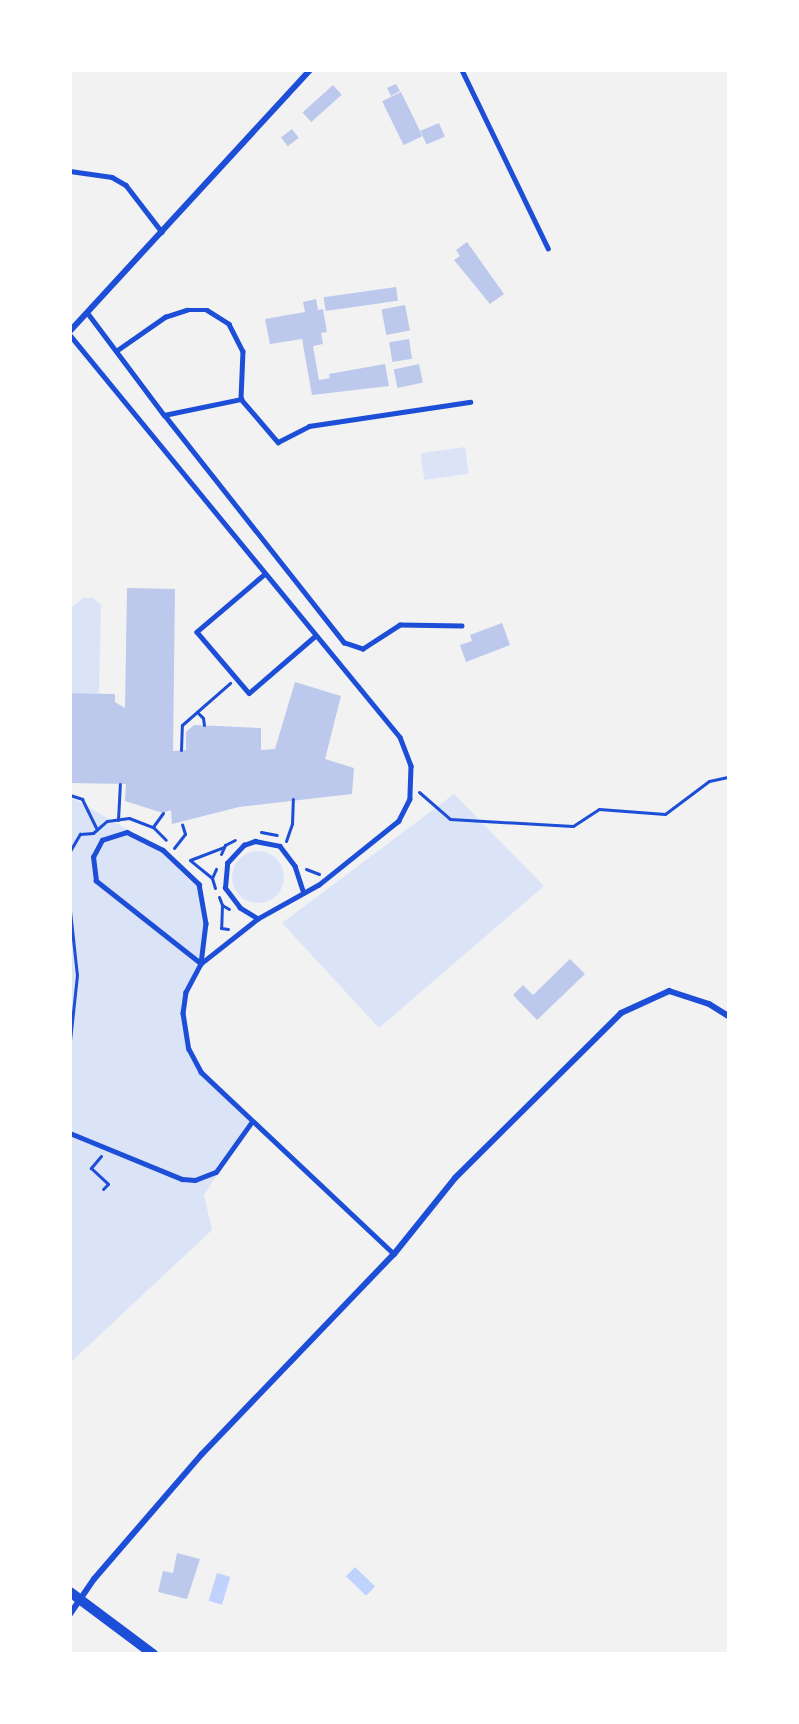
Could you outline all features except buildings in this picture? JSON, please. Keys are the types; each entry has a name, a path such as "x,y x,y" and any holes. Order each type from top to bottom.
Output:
{"street":[{"path":"70,333 310,70"},
{"path":"70,1614 94,1579 202,1454 394,1254 455,1178 621,1013 669,991 709,1004 729,1016"},
{"path":"70,1592 153,1653"}],"lane":[{"path":"462,70 548,248"},
{"path":"70,171 112,177 126,185 162,231"},
{"path":"116,351 165,317 187,310 207,310 229,324 243,351 242,399 278,442 309,426 470,402"},
{"path":"87,312 164,415 344,643 363,649 400,625 462,626"},
{"path":"70,333 264,575 400,738 411,766 410,799 399,821 319,885 303,890 258,920 201,964"},
{"path":"164,415 242,399"},
{"path":"264,575 197,632 249,693 315,636"},
{"path":"201,964 96,880 93,857 102,840 126,832 163,850 199,884 206,923 201,964 184,1002 189,1049 201,1072 252,1123 394,1254"},
{"path":"258,920 235,904 225,888 226,863 244,845 268,842 280,846 296,866 303,890"},
{"path":"70,1133 182,1179 207,1178 216,1172 252,1123"}],"path":[{"path":"181,750 182,724 236,678"},
{"path":"197,712 203,718 204,725"},
{"path":"411,785 450,819 573,826 599,808 665,814 709,781 729,777"},
{"path":"118,820 120,784"},
{"path":"70,795 82,799 102,840"},
{"path":"252,834 269,831 288,842 292,824 293,799"},
{"path":"163,813 153,827 173,847 212,878 222,905 220,928 233,926"},
{"path":"173,847 185,834 182,824"},
{"path":"190,860 224,847 245,835"},
{"path":"212,878 224,847"},
{"path":"302,863 312,873 324,872"},
{"path":"222,905 234,913"},
{"path":"70,911 77,975 70,1040"},
{"path":"103,1189 108,1184 91,1168 106,1149"}],"shaded area":[{"path":"465,447 469,474 424,480 420,453"},
{"path":"83,598 93,598 101,605 99,693 71,693 71,608"},
{"path":"454,794 544,886 379,1028 282,923"},
{"path":"71,797 163,850 199,884 206,923 201,964 186,992 183,1013 189,1049 201,1072 251,1123 204,1195 212,1230 71,1362"},
{"path":"253,851 263,851 272,855 280,863 284,877 280,891 272,899 263,903 253,903 244,899 236,891 232,882 232,872 236,863 244,855"}],"water":[{"path":"355,1567 375,1586 366,1596 346,1576"},
{"path":"217,1573 230,1577 222,1605 209,1601"}]}
